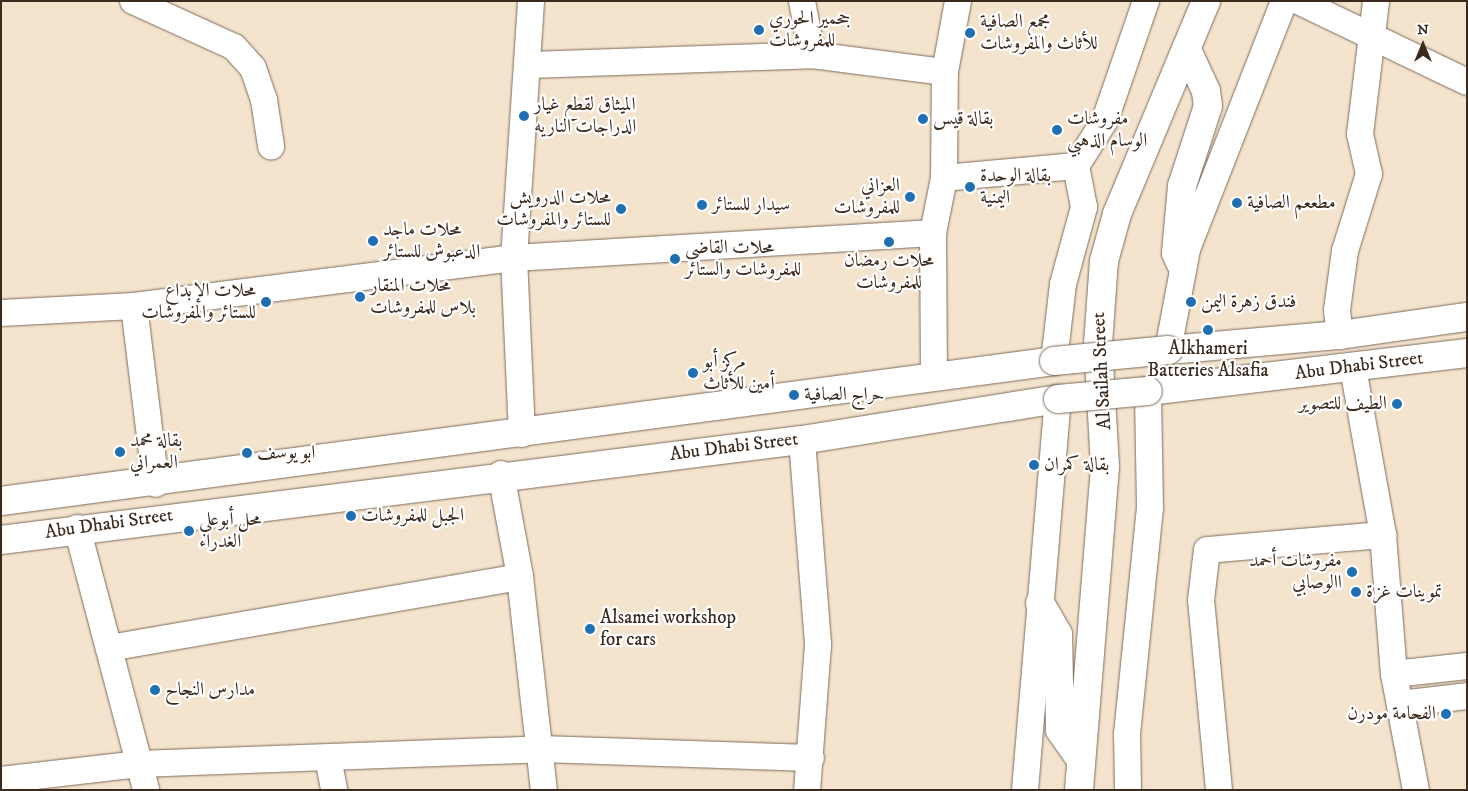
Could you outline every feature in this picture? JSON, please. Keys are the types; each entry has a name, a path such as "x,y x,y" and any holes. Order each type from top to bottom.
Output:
{"main road":[{"name":"Al Sailah Street","path":"1078,790 1105,466 1098,344 1104,261 1117,214 1206,1"},
{"path":"1182,266 1176,253 1182,186 1208,106 1206,91 1186,48"},
{"name":"Abu Dhabi Street","path":"1,501 156,484 934,376 1054,361 1340,335 1467,317"},
{"path":"1340,335 1353,368"},
{"name":"Abu Dhabi Street","path":"1,540 76,528 501,474 802,440 1058,399 1353,368 1467,353"},
{"path":"1040,603 1058,634 1060,730 1080,759"}],"street":[{"path":"522,434 514,258 530,65 531,1"},
{"path":"802,1 812,56"},
{"path":"934,376 933,233 944,178 946,72 958,1"},
{"path":"1054,361 1063,284 1084,207 1076,166 1105,120 1146,1"},
{"path":"1168,350 1182,266 1284,1"},
{"path":"1298,1 1467,82"},
{"path":"1340,335 1337,310 1345,251 1369,174 1360,134 1376,1"},
{"path":"142,3 216,36 253,68 264,100 271,146"},
{"path":"530,65 812,56 946,72"},
{"path":"944,178 1076,166"},
{"path":"1,313 134,306 514,258 933,233"},
{"path":"134,306 156,484"},
{"path":"1353,368 1383,535 1394,674 1416,790"},
{"path":"1128,790 1127,734 1150,508 1148,391"},
{"path":"1025,790 1058,399"},
{"path":"802,440 818,645 807,790"},
{"path":"501,474 520,577 541,749 544,790"},
{"path":"76,528 146,790"},
{"path":"1219,790 1201,600 1207,550 1383,535"},
{"path":"109,648 520,577"},
{"path":"1394,674 1467,666"},
{"path":"1400,704 1467,696"},
{"path":"1,780 67,782 140,764 541,749 810,758"},
{"path":"328,758 334,790"}],"place":[{"name":"جحمير الحوري للمفروشات","path":"759,30"},
{"name":"مجمع الصافية للأثاث والمفروشات","path":"970,33"},
{"name":"الميثاق لقطع غيار الدراجات الناريه","path":"524,116"},
{"name":"بقالة قيس","path":"923,119"},
{"name":"مفروشات الوسام الذهبي","path":"1057,130"},
{"name":"بقالة الوحدة اليمنية","path":"970,187"},
{"name":"العزاني للمفروشات","path":"910,197"},
{"name":"مطععم الصافية","path":"1237,203"},
{"name":"سيدار للستائر","path":"702,205"},
{"name":"محلات الدرويش للستائر والمفروشات","path":"621,209"},
{"name":"محلات ماجد الدعبوش للستائر","path":"373,241"},
{"name":"محلات رمضان للمفروشات","path":"889,242"},
{"name":"محلات القاضي للمفروشات والستائر","path":"675,259"},
{"name":"محلات المنقار بلاس للمفروشات","path":"360,297"},
{"name":"محلات الإبداع للستائر والمفروشات","path":"266,302"},
{"name":"فندق زهرة اليمن","path":"1191,302"},
{"name":"Alkhameri Batteries Alsafia","path":"1208,330"},
{"name":"مركز أبو أمين للأثاث","path":"693,373"},
{"name":"حراج الصافية","path":"794,395"},
{"name":"الطيف للتصوير","path":"1397,404"},
{"name":"بقالة محمد العمراني","path":"120,452"},
{"name":"ابو يوسف","path":"247,453"},
{"name":"بقالة كمران","path":"1034,465"},
{"name":"الجبل للمفروشات","path":"351,516"},
{"name":"محل أبوعلي الغدراء","path":"189,531"},
{"name":"مفروشات أحمد االوصابي","path":"1352,572"},
{"name":"تموينات غزة","path":"1356,592"},
{"name":"Alsamei workshop for cars","path":"590,629"},
{"name":"مدارس النجاح","path":"155,690"},
{"name":"الفحامة مودرن","path":"1446,714"}]}
